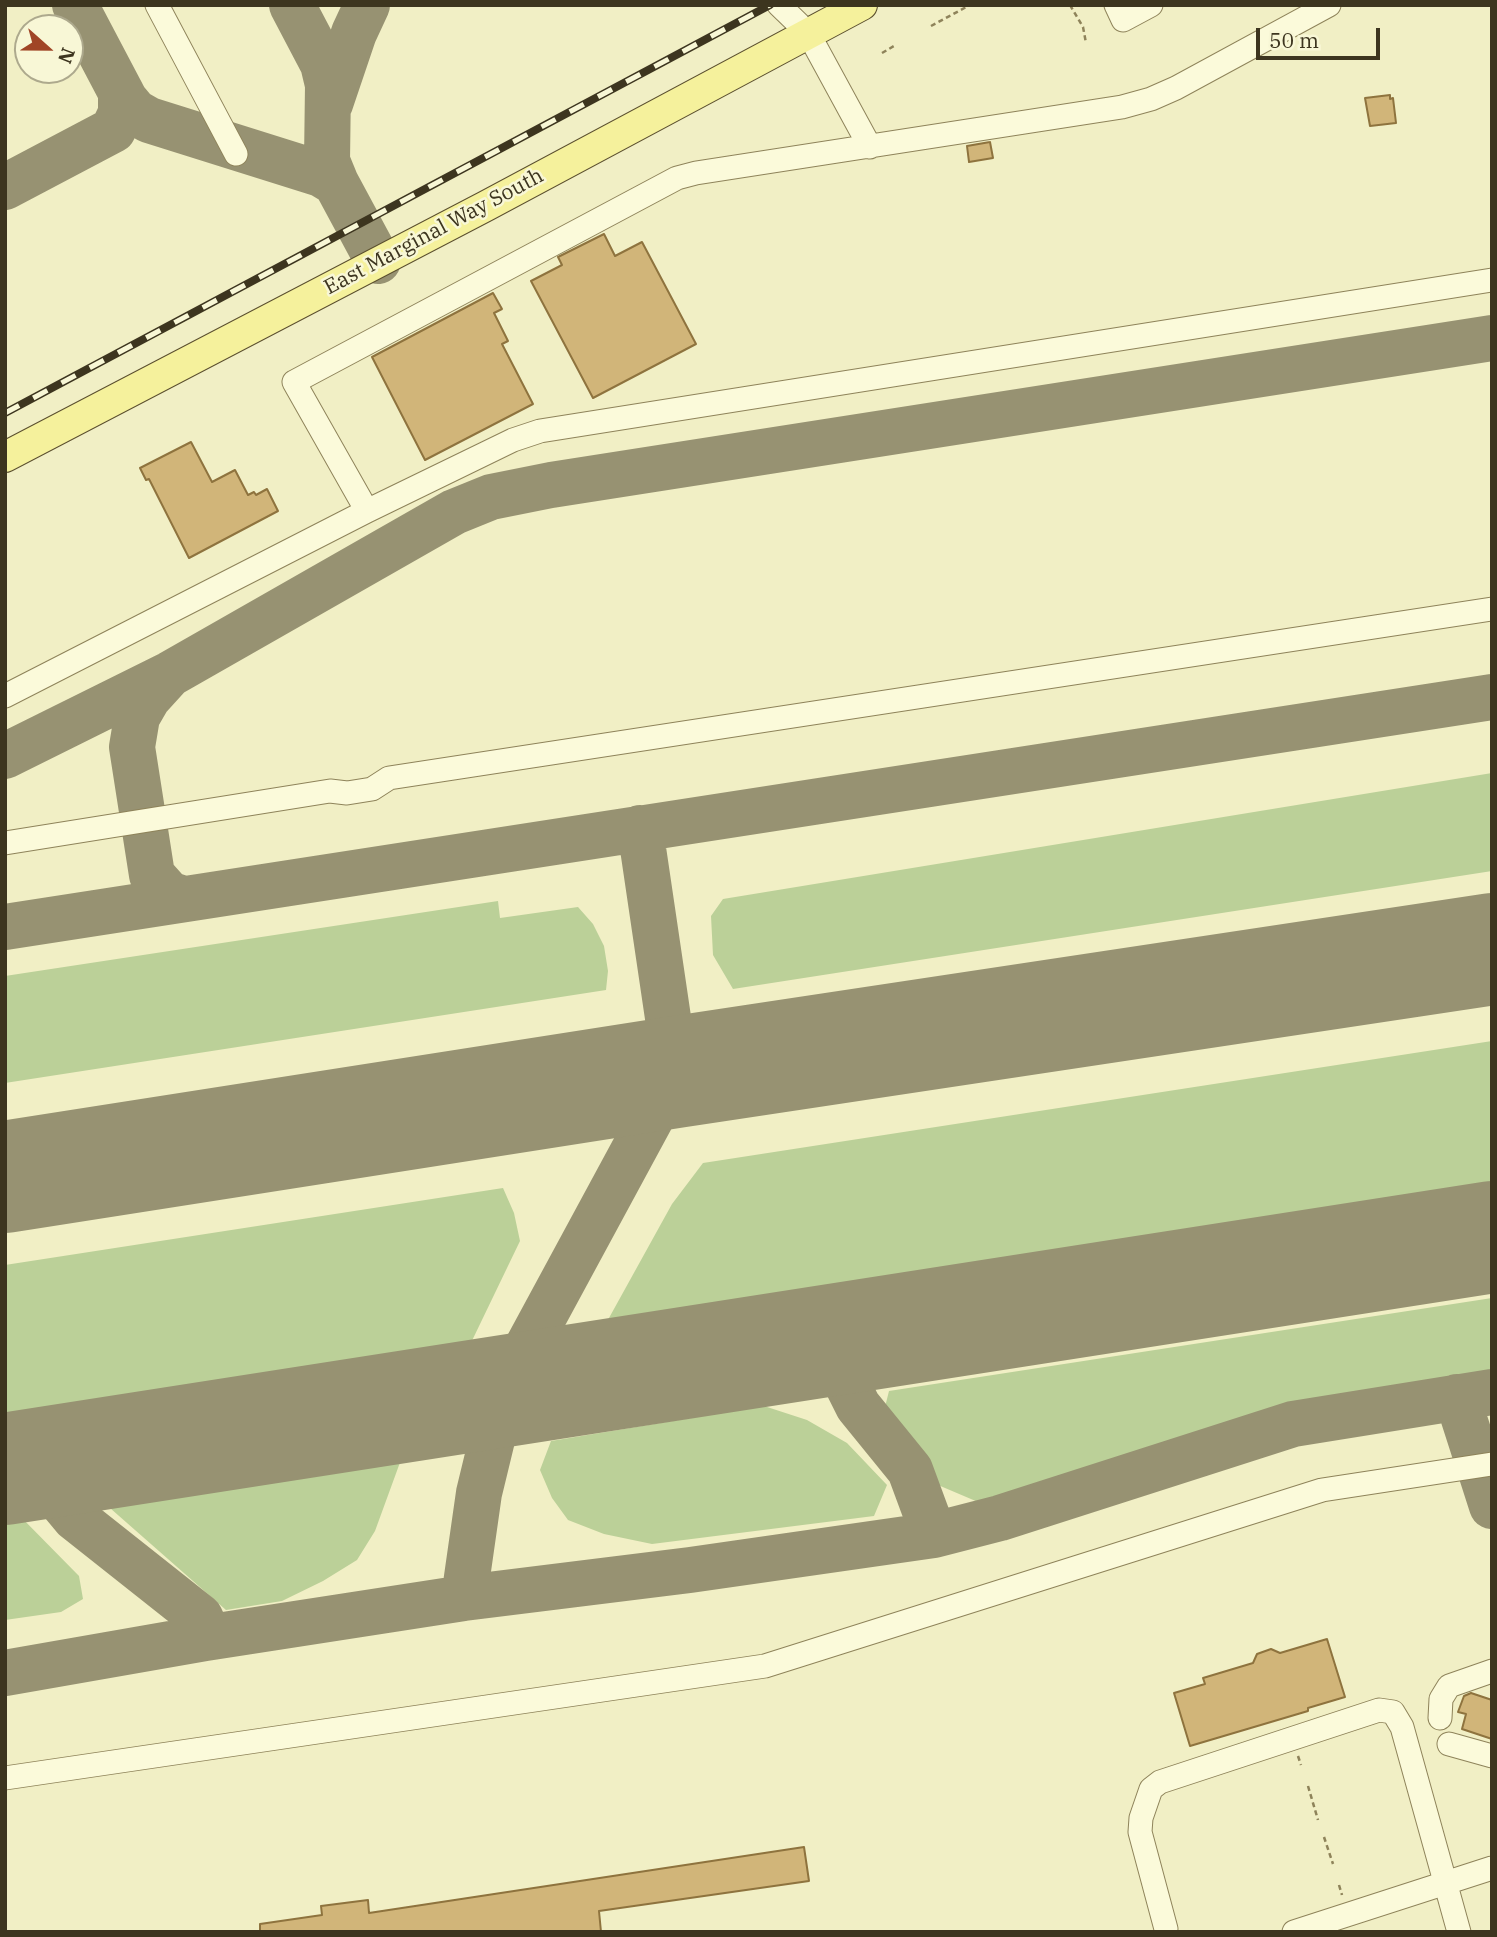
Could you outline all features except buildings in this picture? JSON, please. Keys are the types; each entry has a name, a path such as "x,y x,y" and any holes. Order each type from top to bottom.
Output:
{"main road":[{"name":"East Marginal Way South","path":"5,457 486,206 862,5"}],"lane":[{"path":"157,5 236,154"},
{"path":"779,5 808,33 870,147"},
{"path":"1116,5 1123,20 1151,5"},
{"path":"367,511 294,382 677,178 1122,107 1151,99 1329,5"},
{"path":"5,696 367,511 513,440 540,431 1492,280"},
{"path":"5,843 330,791 347,793 372,789 389,778 1492,609"},
{"path":"5,1778 765,1666 1322,1490 1492,1464"},
{"path":"1440,1718 1441,1699 1449,1686 1492,1671"},
{"path":"1166,1928 1140,1832 1141,1818 1151,1789 1160,1782 1379,1710 1392,1712 1402,1727 1459,1932"},
{"path":"1449,1744 1492,1756"},
{"path":"1294,1932 1492,1868"}],"path":[{"path":"931,26 970,5"},
{"path":"1070,5 1083,27 1086,43"},
{"path":"882,53 894,46"},
{"path":"1308,1786 1318,1820"},
{"path":"1324,1837 1332,1864"}],"green space":[{"path":"1492,773 1492,871 733,989 713,955 711,916 723,899"},
{"path":"498,901 500,918 578,907 593,924 604,946 608,971 606,990 5,1083 5,976"},
{"path":"1492,1041 1492,1185 604,1327 672,1204 703,1163"},
{"path":"503,1188 514,1213 520,1241 468,1349 5,1420 5,1265"},
{"path":"1492,1298 1492,1372 1297,1402 1014,1495 978,1502 938,1485 896,1433 884,1411 889,1391"},
{"path":"764,1406 807,1420 847,1443 887,1485 874,1516 652,1544 604,1534 568,1520 552,1498 540,1470 551,1441"},
{"path":"402,1457 375,1531 357,1560 323,1581 282,1601 226,1610 102,1501"},
{"path":"16,1512 79,1576 83,1599 61,1612 5,1620 5,1514"}],"taxiway":[{"path":"75,5 125,100 135,112 149,120 321,174 336,183 378,261"},
{"path":"292,5 323,64 328,85 327,161 336,183"},
{"path":"330,104 354,33 367,5"},
{"path":"5,187 113,130 121,113 121,92"},
{"path":"5,756 170,674 454,512 491,497 551,485 1492,338"},
{"path":"168,676 148,698 137,717 132,747 152,875 169,894 184,899"},
{"path":"5,927 1492,697"},
{"path":"464,1598 479,1493 504,1390 676,1072 640,828"},
{"path":"825,1340 858,1406 910,1470 934,1535"},
{"path":"5,1673 205,1638 464,1598 690,1570 934,1535 1000,1518 1293,1424 1492,1392"},
{"path":"1457,1397 1492,1506"},
{"path":"40,1464 45,1482 75,1518 200,1617 205,1628 205,1638"}],"runway":[{"path":"5,1177 1492,949"},
{"path":"5,1469 1492,1237"}],"railway":[{"path":"5,413 770,5"}]}
